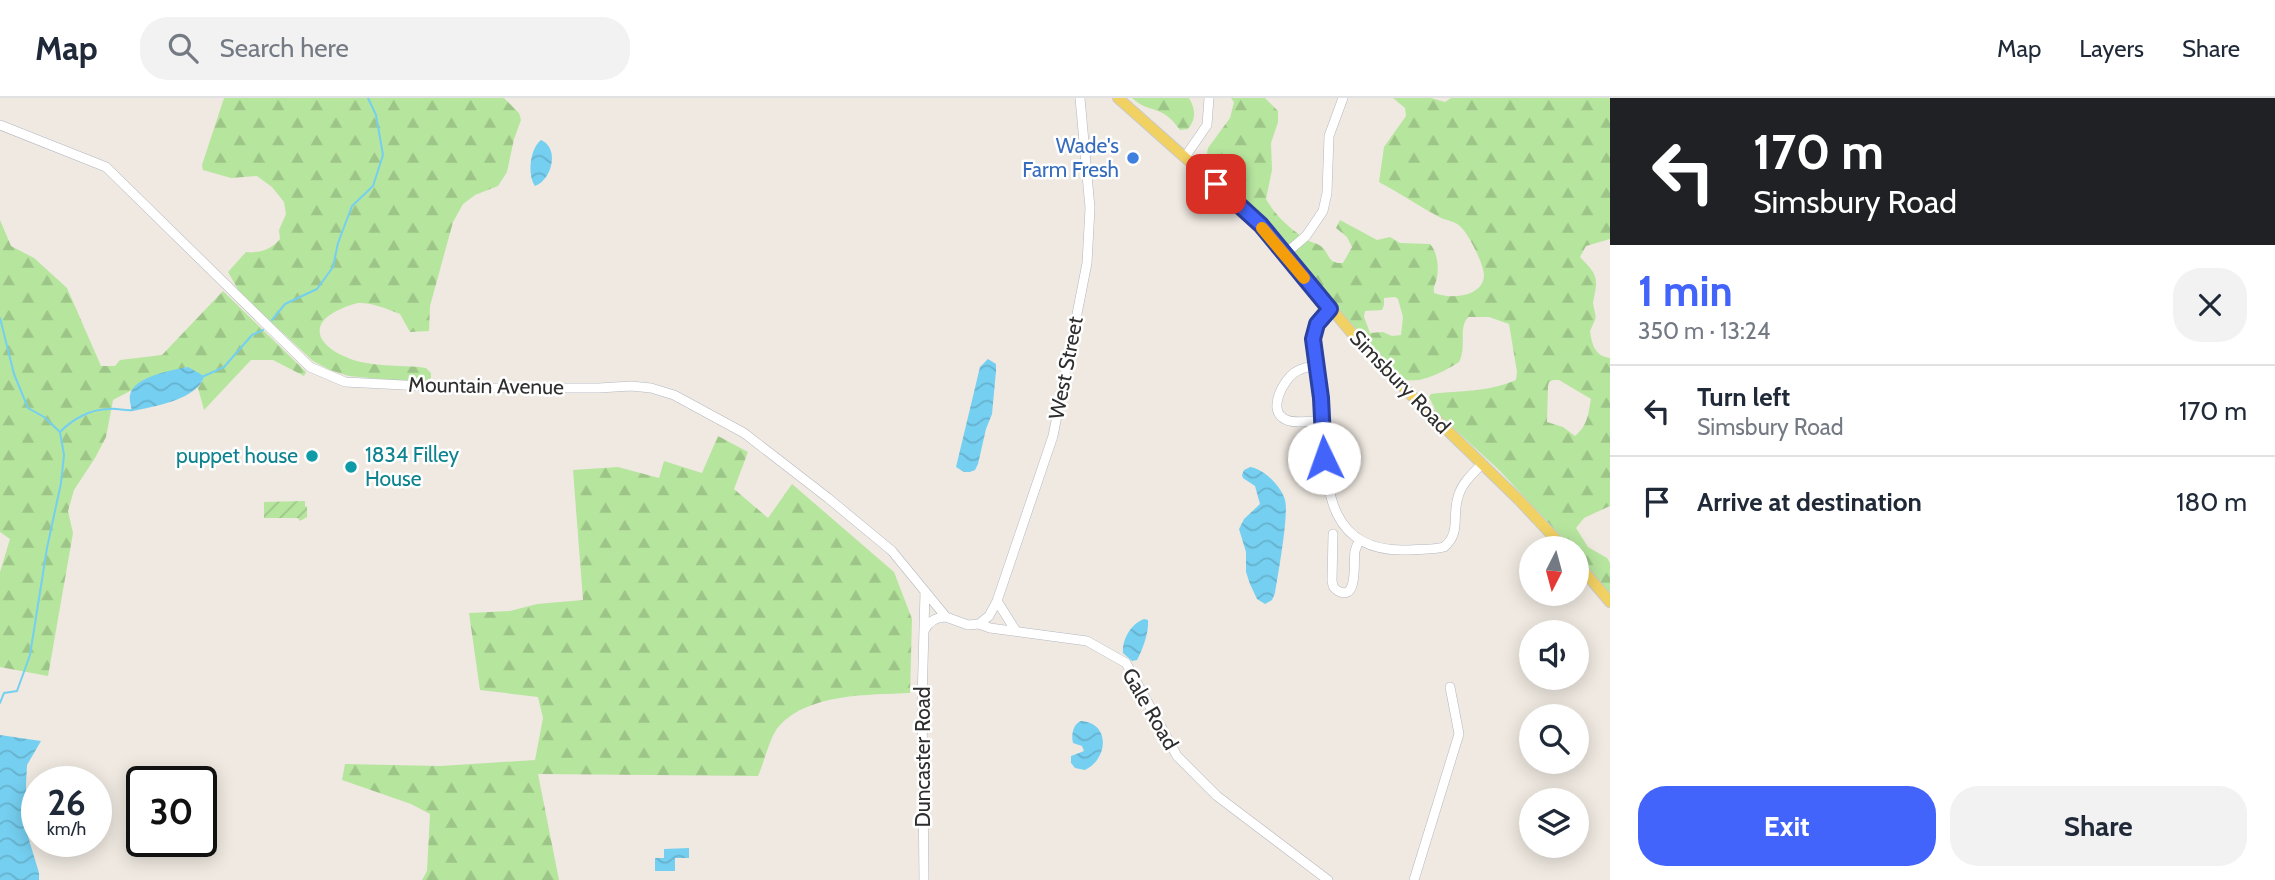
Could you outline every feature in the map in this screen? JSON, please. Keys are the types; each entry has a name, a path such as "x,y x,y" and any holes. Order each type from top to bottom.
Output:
{"main road":[{"name":"Simsbury Road","path":"1118,98 1261,225 1330,309 1400,384 1552,536"},
{"path":"1589,577 1610,602"}],"street":[{"name":"West Street","path":"979,624 989,616 997,601 1053,436 1087,263 1090,208 1080,98"},
{"path":"1185,158 1207,125 1209,98"},
{"path":"1285,254 1306,236 1323,211 1327,193 1329,136 1343,98"},
{"name":"Mountain Avenue","path":"0,125 106,167 310,367 345,382 462,388 631,386 651,388 674,395 744,433 817,490 891,551 946,617"},
{"path":"1330,309 1315,329 1313,343 1323,420 1325,473 1339,516 1360,540 1387,550 1438,549 1447,546 1454,534 1457,501 1462,488 1482,464"},
{"path":"1316,365 1300,369 1291,375 1277,405 1280,415 1286,419 1323,420"},
{"path":"1333,534 1332,581 1334,588 1340,592 1348,591 1352,586 1355,551 1360,540"},
{"name":"Duncaster Road","path":"924,880 925,591"},
{"path":"997,601 1016,631"},
{"path":"923,633 929,623 939,617 968,625 979,624"},
{"name":"Gale Road","path":"979,624 990,628 1087,641 1126,663 1177,756 1217,796 1328,880"},
{"path":"1414,880 1459,734 1450,687"}],"green space":[{"path":"224,98 504,98 519,113 521,120 507,172 498,186 475,195 463,204 453,222 430,306 429,331 410,332 400,314 363,303 350,305 332,314 320,326 322,339 346,357 375,364 426,368 431,373 431,378 421,383 349,376 330,370 313,361 240,293 228,272 246,252 265,250 277,243 286,214 284,202 272,187 257,176 231,178 203,170 202,165"},
{"path":"1132,98 1189,98 1194,110 1193,122 1188,129 1180,130 1161,112"},
{"path":"1231,98 1265,98 1278,111 1278,122 1271,143 1272,170 1266,199 1289,226 1320,246 1332,260 1343,263 1352,247 1347,237 1336,228 1340,220 1377,240 1390,237 1400,243 1430,244 1438,264 1434,293 1456,296 1477,289 1484,276 1479,257 1468,236 1456,223 1441,218 1379,182 1384,147 1406,116 1405,108 1393,98 1431,98 1445,102 1451,98 1610,98 1610,239 1586,246 1580,257 1593,272 1596,281 1593,303 1596,317 1590,331 1592,341 1601,355 1610,358 1610,506 1584,518 1576,528 1581,536 1561,536 1499,470 1437,413 1429,397 1431,394 1494,387 1516,380 1509,324 1489,317 1468,317 1465,321 1459,362 1424,379 1403,379 1343,315 1278,232 1205,164 1208,148 1230,118 1234,102","holes":["1384,298 1398,299 1403,317 1401,335 1370,333 1364,317 1365,311 1382,310","1559,380 1591,399 1585,423 1575,436 1563,427 1547,422 1549,382"]},
{"path":"0,220 11,246 34,258 67,288 101,366 115,366 120,360 162,355 223,291 306,372 304,376 273,360 251,360 204,410 198,388 203,380 188,367 145,379 113,400 106,437 74,490 68,511 73,533 48,676 0,667 0,572 10,539 0,532"},
{"path":"718,436 748,452 734,489 768,518 792,484 894,572 912,619 910,693 840,698 806,707 792,715 776,730 758,776 538,774 559,880 422,880 427,871 430,814 411,804 342,780 345,764 440,766 535,760 543,718 538,697 480,690 469,613 510,611 537,604 583,600 573,470 618,467 659,478 664,461 702,473"},
{"path":"305,501 307,517 300,521 298,518 264,518 264,502"},
{"path":"1589,548 1607,558 1610,563 1610,595 1589,568"}],"water":[{"path":"541,140 550,150 552,164 546,177 535,186 531,175 531,162 534,149"},
{"path":"988,359 996,364 992,414 978,464 975,470 964,472 956,467 980,367"},
{"path":"188,367 204,376 194,391 174,401 132,411 130,395 139,383 155,375"},
{"path":"1250,467 1261,471 1276,484 1286,507 1275,593 1272,600 1265,604 1257,599 1250,584 1246,572 1246,552 1239,529 1244,519 1260,504 1255,486 1242,475 1244,470"},
{"path":"1144,619 1148,620 1148,630 1137,660 1132,661 1123,653 1124,642 1131,628"},
{"path":"1081,721 1098,728 1103,742 1098,758 1085,770 1075,768 1071,763 1071,756 1084,751 1082,746 1072,740 1074,727"},
{"path":"0,735 41,741 27,766 21,766 21,857 34,857 39,880 0,880"},
{"path":"689,848 689,858 675,858 675,871 655,871 655,858 664,858 664,849"}],"waterway":[{"path":"272,320 285,304 317,289 333,267 338,243 352,206 373,186 383,155 376,115 368,98"},
{"path":"0,318 14,374 28,408 44,417 60,432 64,455 30,655 17,691 4,693 0,703"},
{"path":"204,376 224,367 252,335 263,330"},
{"path":"61,431 71,422 89,413 112,409 133,410"}],"slow traffic":[{"path":"1262,228 1304,278"}],"place":[{"name":"Wade's Farm Fresh","path":"1133,158"},
{"name":"puppet house","path":"312,456"},
{"name":"1834 Filley House","path":"351,467"}],"route":[{"path":"1216,184 1261,225 1330,309 1317,324 1313,339 1321,398 1324,458"}]}
